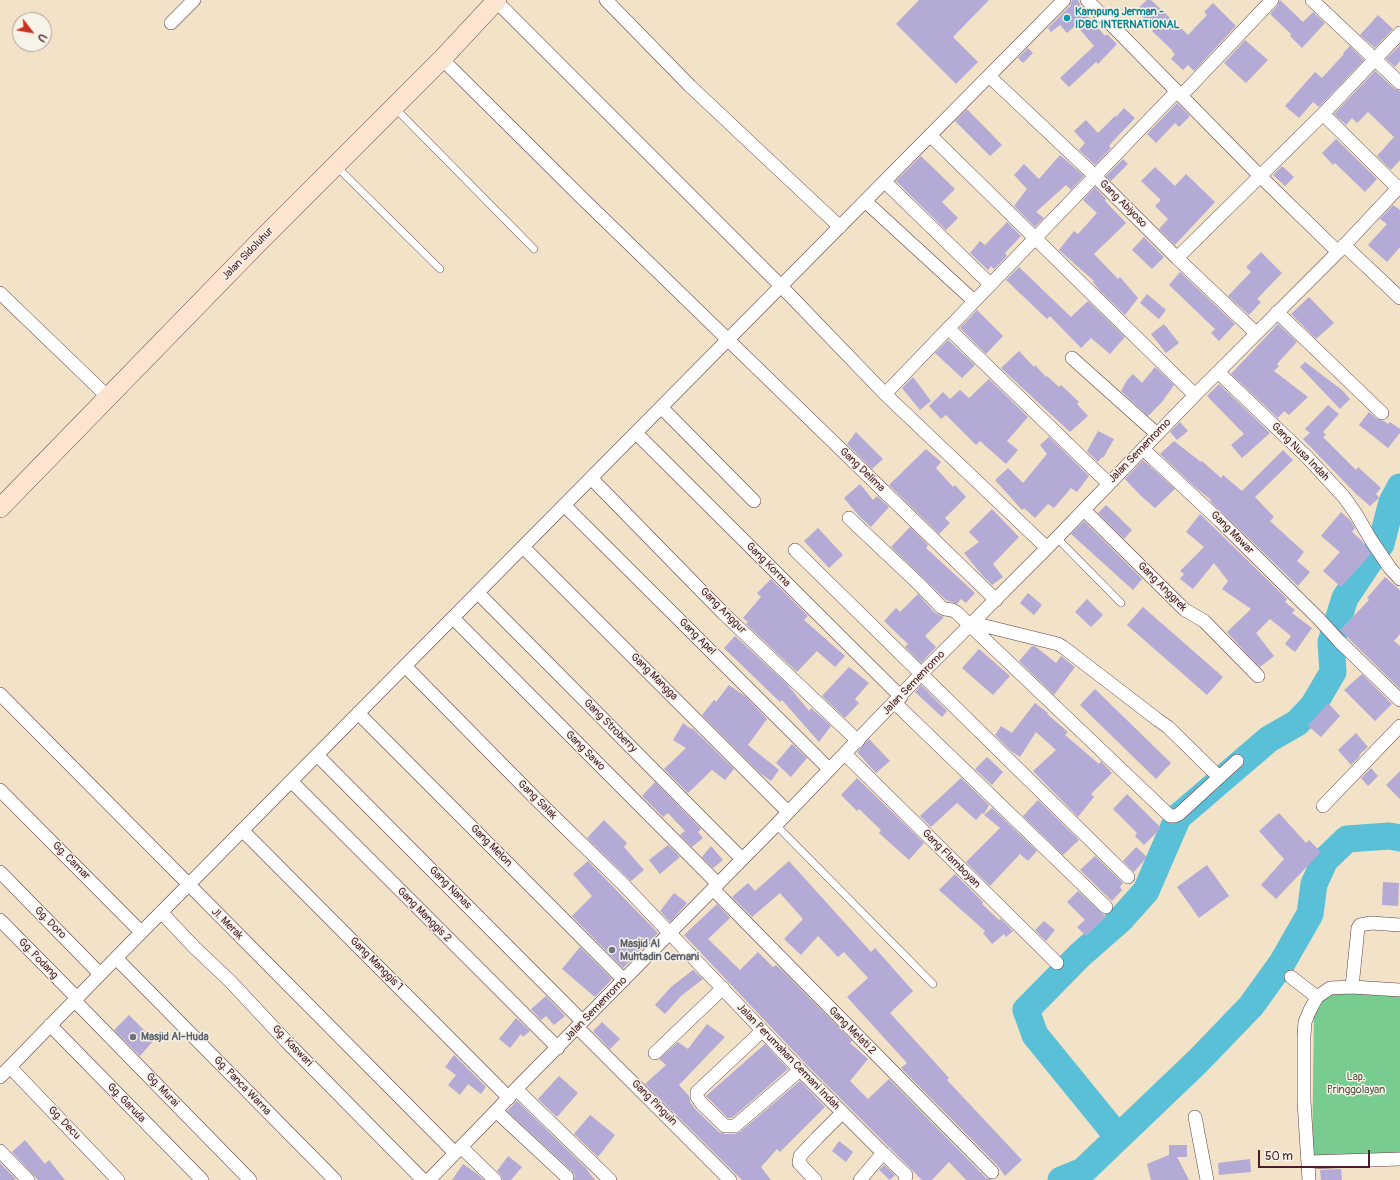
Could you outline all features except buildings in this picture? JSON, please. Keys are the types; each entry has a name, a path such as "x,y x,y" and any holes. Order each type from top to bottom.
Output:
{"main road":[{"name":"Jalan Sidoluhur","path":"0,508 261,240 442,59 496,0"}],"street":[{"path":"171,24 194,0"},
{"path":"496,0 781,286 885,394 1047,548"},
{"path":"606,0 690,86 840,227"},
{"path":"0,1077 188,884 478,592 527,550 564,505 1064,0"},
{"path":"1087,0 1260,176 1400,298"},
{"path":"1312,0 1400,83"},
{"path":"885,394 1095,176 1268,2"},
{"path":"1177,258 1323,114 1400,32"},
{"name":"Gang Delima","path":"442,59 728,340 996,600"},
{"name":"Gang Abiyoso","path":"989,76 1095,176 1177,258 1256,333"},
{"path":"1323,114 1399,187"},
{"path":"930,135 1195,395"},
{"path":"885,182 990,284"},
{"name":"Jalan Semenromo","path":"429,1180 858,741 921,674 1057,538 1399,187"},
{"path":"865,201 974,302"},
{"path":"0,293 108,397"},
{"path":"1277,312 1382,412"},
{"path":"948,328 1109,484"},
{"path":"1072,358 1157,434"},
{"name":"Gang Nusa Indah","path":"1218,372 1307,457 1344,497 1371,540 1400,580"},
{"path":"661,407 754,501"},
{"name":"Gang Korma","path":"636,433 897,700 1106,907"},
{"name":"Gang Mawar","path":"1143,449 1220,521 1400,700"},
{"name":"Gang Anggur","path":"591,478 723,612 858,741"},
{"name":"Gang Apel","path":"564,505 829,769"},
{"name":"Gang Anggrek","path":"1084,510 1185,610 1204,621 1258,676"},
{"path":"849,518 941,607 956,612 972,624 1170,816 1176,816 1179,814 1237,761"},
{"name":"Gang Mangga","path":"527,550 788,812"},
{"path":"795,550 1128,877"},
{"name":"Gang Stroberry","path":"478,592 742,859"},
{"name":"Gang Sawo","path":"453,618 715,887"},
{"path":"972,624 1063,646 1168,727 1219,777"},
{"name":"Gang Salak","path":"405,666 670,933"},
{"name":"Jl. Merak","path":"0,694 188,884 458,1150 495,1180"},
{"name":"Gang Melon","path":"358,713 624,980"},
{"path":"1323,806 1400,726"},
{"name":"Gang Flamboyan","path":"845,754 1057,963"},
{"name":"Gang Nanas","path":"317,755 580,1024"},
{"name":"Gang Manggis 2","path":"291,781 558,1048"},
{"name":"Gg. Camar","path":"0,790 141,932"},
{"name":"Gang Manggis 1","path":"242,830 513,1093 610,1180"},
{"name":"Gg. Doro","path":"0,872 100,974"},
{"name":"Gang Melati 2","path":"715,887 992,1172"},
{"name":"Gg. Kaswari","path":"161,912 423,1180"},
{"name":"Gg. Podang","path":"0,920 75,999"},
{"path":"1352,987 1358,928 1360,925 1371,923 1400,925"},
{"name":"Jalan Perumahan Cemani Indah","path":"670,933 800,1070 906,1175 906,1180"},
{"name":"Gg. Panca Warna","path":"116,958 335,1180"},
{"path":"1291,977 1317,997"},
{"path":"1309,1180 1304,1101 1304,1036 1305,1022 1310,1010 1317,997 1330,988 1352,987 1400,990"},
{"path":"655,1053 723,988"},
{"name":"Gg. Murai","path":"75,999 250,1180"},
{"name":"Gang Pinguin","path":"580,1024 730,1180"},
{"name":"Gg. Garuda","path":"50,1025 202,1180"},
{"path":"762,1031 697,1092 697,1097 702,1104 725,1126 735,1126 800,1070"},
{"name":"Gg. Decu","path":"10,1067 118,1180"},
{"path":"496,1111 567,1177"},
{"path":"815,1180 799,1163 799,1160 803,1153 842,1112"},
{"path":"1195,1117 1207,1180"},
{"path":"0,1151 28,1180"},
{"path":"860,1180 883,1153"},
{"path":"1309,1162 1400,1159"}],"lane":[{"path":"394,107 534,249"},
{"path":"336,166 440,269"},
{"path":"1057,538 1121,603"},
{"path":"776,825 933,984"}],"green space":[{"name":"Lap. Pringgolayan","path":"1339,992 1400,996 1400,1155 1312,1159 1314,1012 1326,996"}],"waterway":[{"path":"1118,1137 1035,1035 1026,1010 1080,955 1121,919 1146,891 1178,817 1269,739 1297,723 1313,706 1333,672 1331,642 1345,598 1381,544 1392,502 1400,487"},
{"path":"1061,1180 1083,1171 1198,1061 1251,1006 1282,963 1310,914 1314,884 1325,860 1347,839 1389,836 1400,838"}],"place":[{"name":"Kampung Jerman - IDBC INTERNATIONAL","path":"1067,18"},
{"name":"Masjid Al Muhtadin Cemani","path":"612,950"},
{"name":"Masjid Al-Huda","path":"133,1037"}]}
